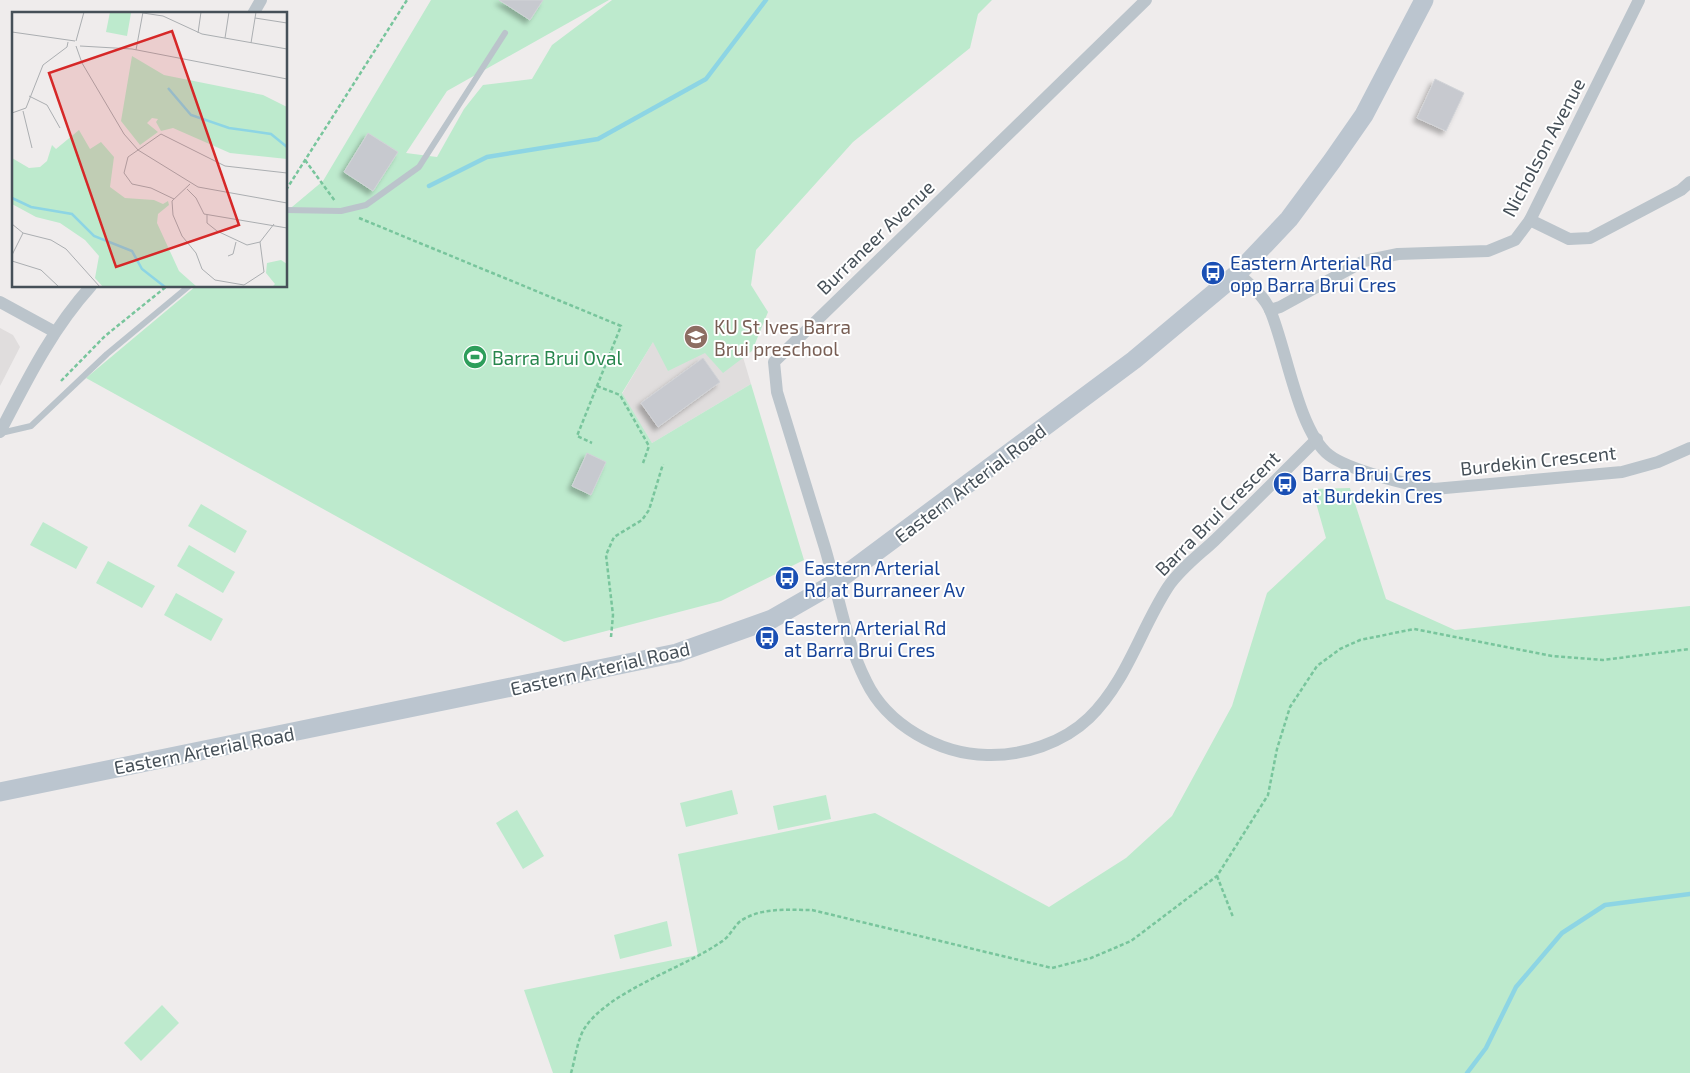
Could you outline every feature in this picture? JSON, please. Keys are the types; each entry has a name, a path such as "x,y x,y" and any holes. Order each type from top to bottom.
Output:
{"main road":[{"name":"Eastern Arterial Road","path":"0,792 677,653 772,619 833,584 1126,366 1238,273 1289,219 1364,115 1424,0"}],"street":[{"path":"255,12 261,0"},
{"name":"Burraneer Avenue","path":"833,584 823,542 777,392 774,362 1146,0"},
{"name":"Nicholson Avenue","path":"1270,310 1280,307 1364,261 1398,254 1488,251 1515,240 1530,220 1639,0"},
{"path":"1530,220 1569,239 1590,238 1680,190 1690,182"},
{"name":"Burdekin Crescent","path":"1238,273 1270,310 1307,422 1327,454 1337,460 1406,484 1434,489 1622,472 1658,462 1690,448"},
{"path":"0,432 36,362 72,307 89,288"},
{"path":"0,302 55,332"},
{"name":"Barra Brui Crescent","path":"833,584 866,682 883,705 901,723 918,736 940,746 961,752 999,756 1043,746 1067,735 1087,720 1104,703 1117,685 1169,585 1317,439"}],"lane":[{"path":"288,210 342,211 366,205 419,167 505,32"},
{"path":"0,432 31,426 107,354 187,288"}],"path":[{"path":"288,187 407,0"},
{"path":"305,160 342,211 621,326 577,436 592,442"},
{"path":"597,386 620,395 649,446 643,464"},
{"path":"611,637 613,615 606,555 614,537 642,520 649,510 663,464"},
{"path":"571,1073 584,1030 606,1006 655,976 698,956 724,941 741,920 771,909 812,910 1052,968 1091,958 1131,941 1217,876 1268,794 1277,749 1290,707 1317,666 1340,648 1360,640 1414,629 1552,656 1594,659 1690,649"},
{"path":"1217,876 1233,917"}],"shaded area":[{"name":"KU St Ives Barra Brui preschool","path":"701,261 723,290 751,384 652,443 622,394"},
{"path":"0,328 13,335 20,347 0,386"}],"green space":[{"path":"431,0 609,0 447,91 406,153 437,157 464,109 483,85 532,79 552,45 612,0 992,0 978,14 970,48 853,142 756,250 751,285 768,312 752,351 723,373 705,353 668,371 653,342 622,393 652,443 751,384 804,560 721,601 564,642 86,378 194,288 288,288 288,210 323,181"},
{"path":"1350,488 1386,599 1455,630 1690,606 1690,1073 553,1073 524,990 698,955 678,854 875,813 1049,907 1126,858 1172,816 1232,706 1267,593 1326,538 1312,489"},
{"path":"201,504 247,531 235,553 188,526"},
{"path":"43,522 88,547 76,569 30,545"},
{"path":"189,545 235,572 223,593 177,566"},
{"path":"108,561 155,586 142,608 96,583"},
{"path":"176,593 223,619 211,641 164,615"},
{"path":"732,790 738,814 686,827 680,803"},
{"path":"826,795 831,819 778,830 773,806"},
{"path":"517,810 544,856 523,869 496,823"},
{"path":"667,921 672,946 620,959 614,935"},
{"path":"162,1005 179,1023 141,1061 124,1043"}],"building":[{"path":"499,0 543,0 530,20"},
{"path":"1435,79 1464,93 1446,131 1417,118"},
{"path":"368,133 398,152 373,191 344,172"},
{"path":"703,358 720,382 658,427 641,403"},
{"path":"587,453 606,462 591,495 572,486"}],"waterway":[{"path":"429,186 487,157 598,139 706,79 766,0"},
{"path":"1467,1073 1486,1048 1516,987 1562,933 1605,905 1690,894"}],"place":[{"name":"Eastern Arterial Rd opp Barra Brui Cres","path":"1213,273"},
{"name":"KU St Ives Barra Brui preschool","path":"696,337"},
{"name":"Barra Brui Oval","path":"475,357"},
{"name":"Barra Brui Cres at Burdekin Cres","path":"1285,484"},
{"name":"Eastern Arterial Rd at Burraneer Av","path":"787,578"},
{"name":"Eastern Arterial Rd at Barra Brui Cres","path":"767,638"}]}
